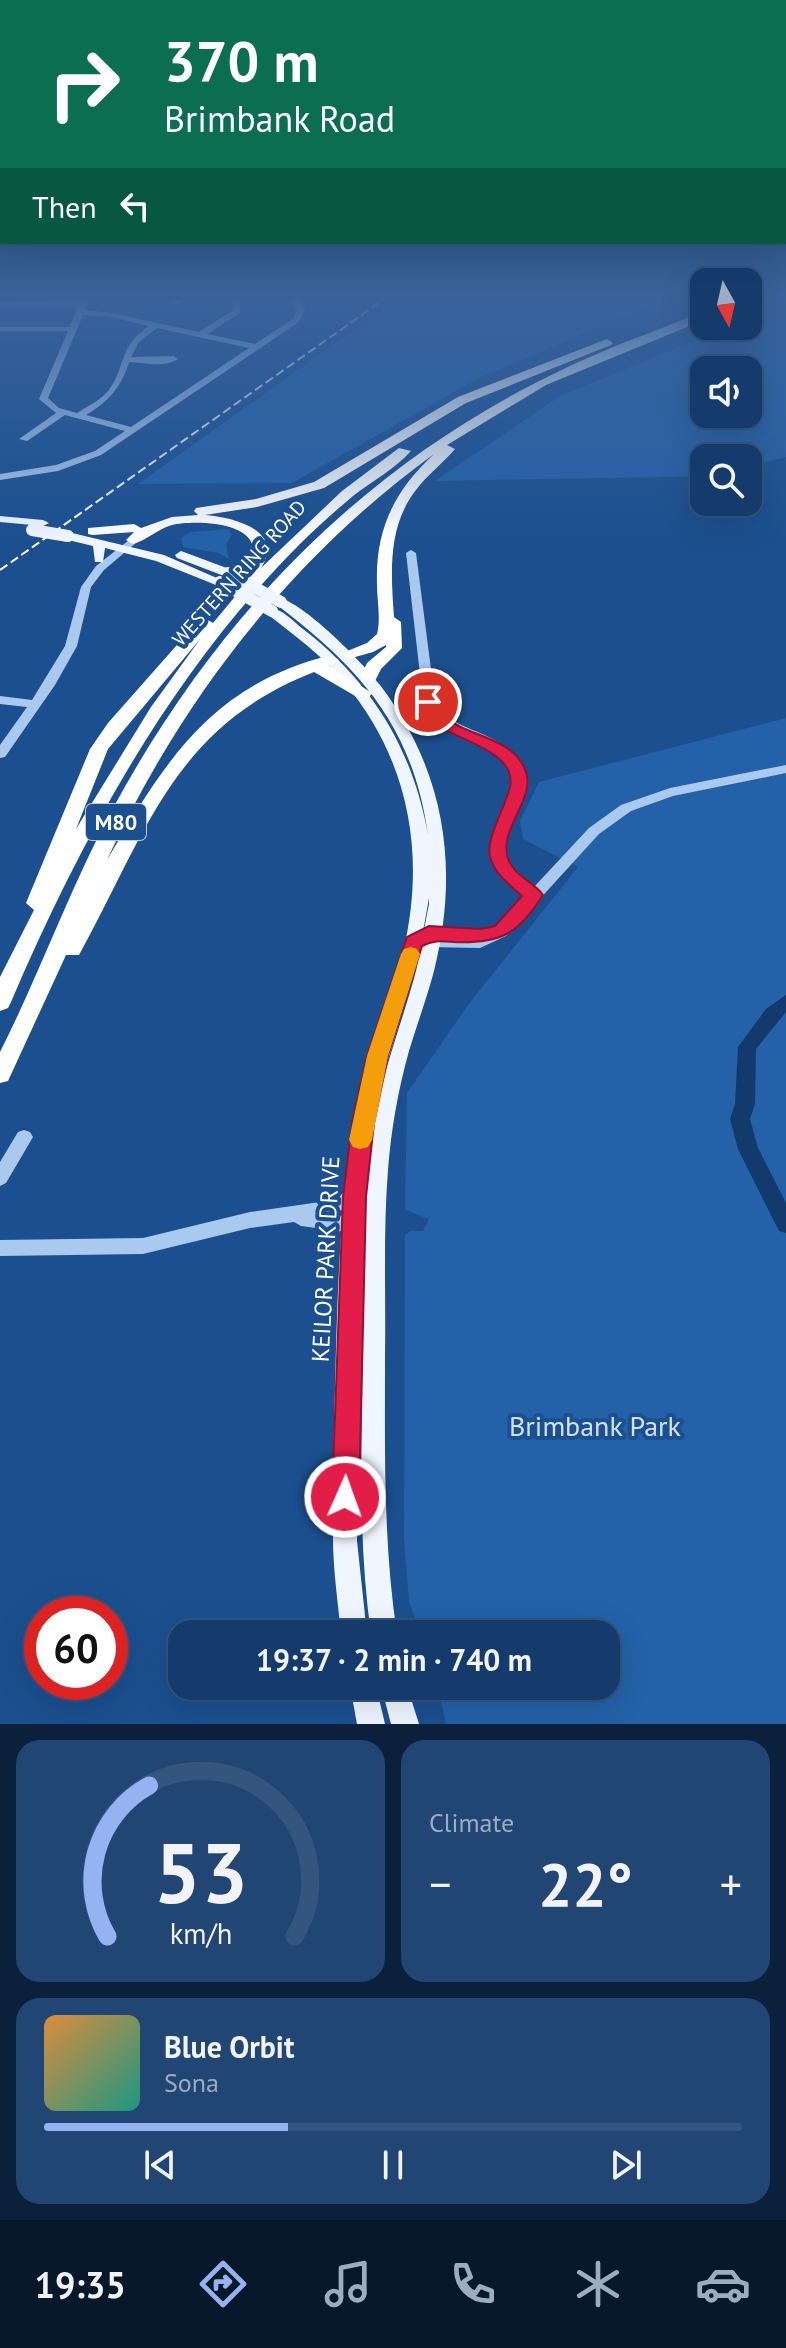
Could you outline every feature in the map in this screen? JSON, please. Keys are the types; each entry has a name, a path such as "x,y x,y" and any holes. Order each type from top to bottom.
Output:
{"highway":[{"path":"123,542 169,516 257,503 319,485 462,400 510,380"},
{"name":"WESTERN RING ROAD","path":"0,1002 77,842 144,725 211,636 297,540 365,479 456,417 524,380"},
{"name":"WESTERN RING ROAD","path":"0,1074 16,1047 87,880 122,809 172,723 250,617 336,524 407,464 504,404 550,380"},
{"path":"16,1047 58,977 118,857 180,758 201,733 237,704 271,684 313,666 372,648 385,637 382,560 386,536 403,495 431,465 504,404"},
{"path":"11,975 46,873 99,749 114,727 260,557 256,539 235,524 200,518 168,522 123,542 87,534"},
{"path":"147,549 154,531 168,522"},
{"path":"313,666 327,670 350,688 366,685 373,667 391,652 395,643 384,583"}],"main road":[{"name":"KEILOR PARK DRIVE","path":"0,519 87,534 147,549 224,578 277,607 340,657 407,735 432,805 440,869 394,1077 369,1222 345,1541 353,1620"},
{"name":"KEILOR PARK DRIVE","path":"0,527 37,527"},
{"path":"87,534 99,559"},
{"path":"123,542 147,549"},
{"name":"KEILOR PARK DRIVE","path":"366,685 396,747 415,805 426,939 370,1088 355,1197 369,1222 372,1508 383,1620"},
{"path":"366,1700 371,1724"},
{"path":"398,1700 405,1724"}],"street":[{"path":"50,380 43,396 45,404 63,412 132,430"},
{"path":"78,416 113,390 117,380"},
{"path":"0,477 68,465 98,453 207,380"},
{"path":"38,430 63,412"},
{"path":"63,658 74,593 99,559 123,542"},
{"path":"0,754 49,685 72,643 86,587 123,542"},
{"path":"411,553 430,709 447,725 496,749 514,763 520,786 499,840 497,857 506,872 533,895"},
{"path":"0,700 35,704"},
{"path":"426,939 480,942 501,932 594,831 626,808 687,787 786,769"},
{"path":"0,1178 24,1137"},
{"path":"0,1248 143,1246 250,1220 320,1210 355,1197"},
{"path":"284,1216 369,1222"}],"green space":[{"path":"283,380 475,380 292,483 138,484"},
{"path":"598,380 690,380 690,428 762,428 762,380 786,380 786,457 762,463 762,444 690,444 690,476 435,481 560,396"},
{"path":"228,529 232,534 226,545 229,559 218,553 183,547 181,538 190,532"},
{"name":"Brimbank Park","path":"786,718 786,1724 446,1724 441,1700 620,1700 620,1620 416,1620 409,1602 404,1538 405,1235 410,1231 423,1231 429,1219 405,1210 407,1093 468,1005 578,867 523,839 520,821 539,782"}],"waterway":[{"path":"786,1002 772,1014 747,1047 745,1104 740,1119 748,1149 786,1224"}],"railway":[{"path":"0,570 269,380"}],"slow traffic":[{"path":"360,1140 378,1056 411,954"}],"route":[{"path":"345,1497 355,1197 363,1123 378,1056 414,942 429,933 480,936 501,932 533,895 506,872 497,857 497,845 520,786 517,769 505,754 437,718 428,702"}]}
